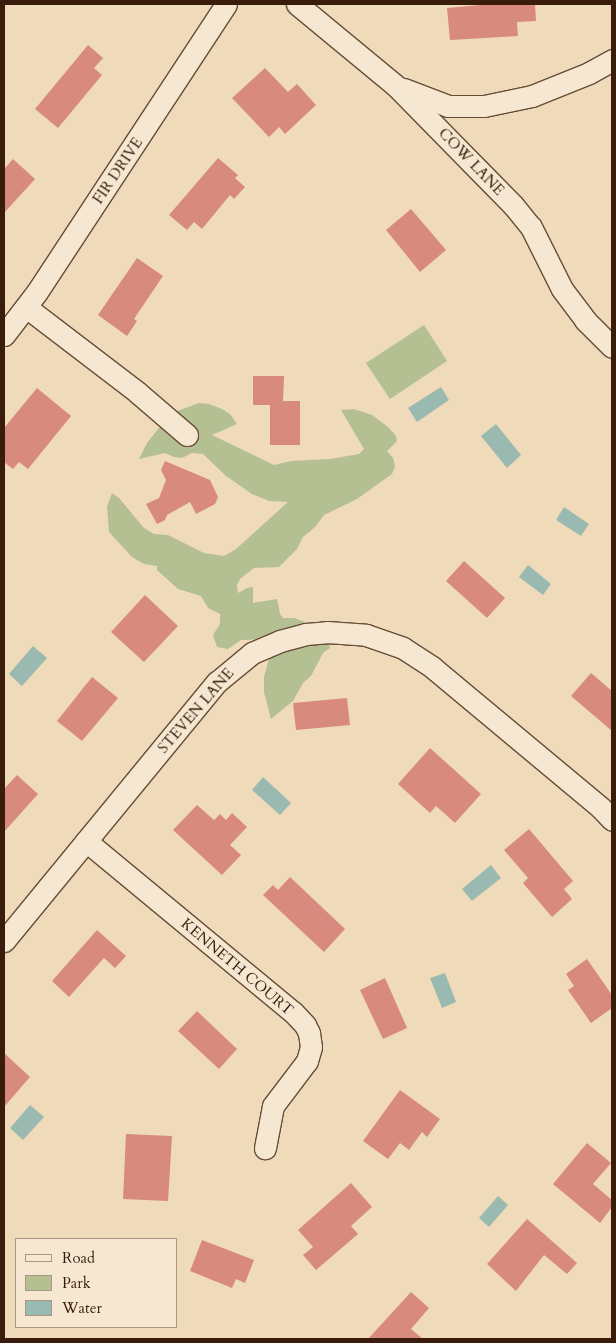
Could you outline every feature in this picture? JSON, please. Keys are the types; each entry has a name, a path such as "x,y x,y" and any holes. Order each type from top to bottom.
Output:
{"street":[{"name":"FIR DRIVE","path":"4,335 26,307 154,116 226,4"},
{"name":"COW LANE","path":"297,4 396,86 513,205 531,228 562,289 585,320 612,347"},
{"path":"396,86 448,106 484,106 532,96 589,73 612,60"},
{"path":"26,307 137,392 187,435"},
{"name":"STEVEN LANE","path":"4,941 217,682 252,653 280,641 327,632 366,635 402,648 432,667 601,808 612,820"},
{"name":"KENNETH COURT","path":"86,841 293,1012 305,1025 309,1033 311,1047 307,1061 272,1106 265,1148"}],"green space":[{"path":"424,325 447,361 390,399 366,363"},
{"path":"199,403 209,404 222,409 230,414 237,424 212,435 274,465 291,461 330,459 359,454 364,449 341,410 354,409 372,415 388,427 396,436 397,441 387,451 393,458 395,466 392,474 357,499 324,515 315,527 303,537 297,549 279,567 254,568 240,579 237,585 238,593 253,587 253,603 277,599 280,614 283,618 294,618 319,627 328,639 330,648 323,653 311,676 303,683 293,701 271,719 264,692 264,677 270,655 268,639 241,640 228,649 217,647 213,635 220,624 220,614 208,608 201,596 178,589 157,570 157,566 144,564 132,557 109,532 107,507 112,493 119,498 144,528 154,534 168,535 204,553 224,556 236,549 288,502 269,501 252,494 226,476 203,454 192,453 182,458 165,453 139,459 147,443 162,424 175,412"}],"water":[{"path":"441,387 449,400 417,422 408,408"},
{"path":"496,424 521,455 507,468 481,436"},
{"path":"564,507 589,524 581,536 556,520"},
{"path":"528,565 551,584 543,595 519,577"},
{"path":"33,646 47,658 22,686 9,674"},
{"path":"263,777 291,803 280,815 252,790"},
{"path":"491,865 501,878 472,901 462,889"},
{"path":"445,973 456,1002 442,1008 430,978"},
{"path":"30,1105 44,1117 23,1140 10,1128"},
{"path":"498,1196 508,1205 489,1227 479,1218"}],"building":[{"path":"492,4 535,4 536,21 517,22 518,36 450,40 447,8"},
{"path":"88,45 103,58 94,68 102,75 58,128 35,109"},
{"path":"265,68 288,92 297,84 316,105 285,134 279,127 269,137 232,98"},
{"path":"218,158 238,175 235,178 245,187 234,199 230,195 202,229 194,222 187,230 169,215"},
{"path":"13,159 35,179 4,213 4,169"},
{"path":"411,209 446,250 420,272 386,230"},
{"path":"137,258 163,276 134,319 137,321 127,336 98,315"},
{"path":"253,376 284,376 283,401 300,401 300,445 270,445 270,405 253,405"},
{"path":"37,388 71,416 28,469 19,462 13,469 4,462 4,428"},
{"path":"165,461 210,480 218,497 215,504 196,514 190,502 167,515 165,520 157,524 146,504 159,498 166,480 161,470"},
{"path":"464,561 505,598 487,618 446,581"},
{"path":"145,595 178,626 144,662 111,632"},
{"path":"591,673 612,691 612,731 571,696"},
{"path":"92,677 118,698 82,741 57,721"},
{"path":"347,698 350,725 296,730 293,703"},
{"path":"430,748 481,794 455,823 436,806 430,813 398,784"},
{"path":"17,775 38,794 4,832 4,789"},
{"path":"197,805 214,820 220,814 226,820 232,813 247,827 230,845 241,855 222,875 173,830"},
{"path":"529,829 573,881 564,889 572,899 552,917 523,883 528,878 504,850"},
{"path":"290,877 345,929 324,952 263,895 273,885 278,890"},
{"path":"97,930 126,956 115,968 104,958 69,997 52,981"},
{"path":"587,959 612,995 612,1008 591,1023 568,990 574,986 566,974"},
{"path":"385,978 407,1028 383,1039 360,990"},
{"path":"197,1011 237,1049 219,1069 178,1031"},
{"path":"4,1053 30,1077 4,1107"},
{"path":"400,1090 440,1119 427,1137 422,1132 409,1150 400,1143 388,1159 363,1141"},
{"path":"126,1134 172,1136 168,1201 123,1199"},
{"path":"587,1143 611,1163 593,1184 612,1200 612,1207 600,1223 553,1184"},
{"path":"351,1183 372,1207 351,1226 358,1234 316,1270 303,1255 313,1247 298,1230"},
{"path":"527,1219 577,1263 567,1274 544,1255 516,1291 487,1264"},
{"path":"202,1240 254,1260 245,1283 236,1279 232,1288 190,1271"},
{"path":"411,1292 429,1308 411,1329 423,1339 368,1339"}]}
